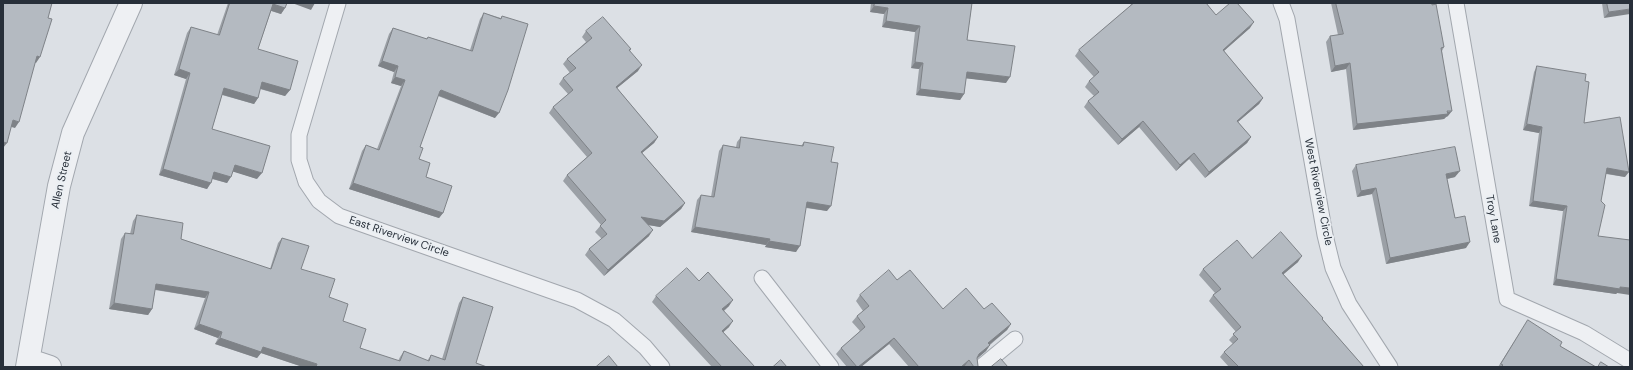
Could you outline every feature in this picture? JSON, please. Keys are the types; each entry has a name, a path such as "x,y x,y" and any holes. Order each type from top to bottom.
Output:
{"street":[{"name":"Allen Street","path":"28,363 59,186 73,132 131,3"},
{"path":"28,363 50,367"}],"lane":[{"name":"East Riverview Circle","path":"338,3 299,135 299,160 306,182 319,201 339,216 577,300 614,320 645,348 662,367"},
{"name":"West Riverview Circle","path":"1281,3 1287,19 1325,235 1334,268 1349,304 1390,367"},
{"name":"Troy Lane","path":"1456,3 1506,299 1584,334 1630,361"},
{"path":"762,278 831,367"},
{"path":"981,367 1015,339"}],"building":[{"path":"3,3 52,3 48,18 52,19 40,57 37,56 19,122 13,120 7,143 3,142"},
{"path":"230,3 287,3 285,8 273,4 258,49 298,61 290,90 262,82 258,98 224,88 212,129 270,146 262,173 235,165 231,177 214,172 211,183 163,169 190,73 179,69 191,27 219,35"},
{"path":"875,3 972,3 967,40 1015,46 1010,77 967,72 964,94 920,89 923,63 915,62 920,26 886,21 888,8 874,6"},
{"path":"1134,3 1206,3 1216,15 1230,3 1237,3 1254,22 1223,50 1263,98 1237,121 1251,137 1209,172 1194,153 1180,165 1143,121 1122,139 1088,101 1099,92 1089,81 1099,72 1079,50"},
{"path":"1336,3 1436,4 1444,47 1441,48 1452,111 1447,111 1448,114 1357,124 1350,63 1335,66 1330,36 1343,34"},
{"path":"1607,3 1630,3 1630,9 1609,12"},
{"path":"484,13 501,19 502,16 528,24 508,90 499,113 441,90 440,91 420,147 423,148 419,159 430,163 426,177 452,186 443,213 353,183 366,145 379,150 405,80 395,77 398,66 382,61 393,28 472,51"},
{"path":"603,17 631,49 629,50 642,65 616,87 658,137 641,152 685,203 664,221 641,217 653,230 608,270 589,249 607,234 600,226 606,220 567,175 592,153 553,107 573,90 563,78 576,68 567,59 592,38 586,31"},
{"path":"1537,66 1586,74 1585,81 1589,82 1584,123 1620,117 1629,172 1607,168 1601,201 1605,205 1598,236 1630,240 1630,288 1620,287 1620,289 1556,279 1567,206 1533,201 1542,127 1527,124"},
{"path":"741,137 803,146 804,142 834,147 831,162 838,163 831,206 807,202 800,246 769,241 770,239 695,227 701,195 714,197 723,145 739,148"},
{"path":"1455,147 1460,171 1446,174 1455,218 1465,216 1470,242 1390,258 1376,188 1361,191 1356,165"},
{"path":"137,215 183,223 181,239 271,269 282,238 309,246 301,269 335,279 329,297 348,304 343,321 366,329 360,348 400,361 404,351 429,361 431,355 445,360 463,297 493,307 476,363 487,367 316,367 317,364 263,347 261,352 220,338 222,332 199,324 209,292 156,284 152,309 114,303 125,233 133,234"},
{"path":"1281,232 1302,256 1282,273 1323,318 1322,319 1364,367 1239,367 1224,352 1238,339 1233,334 1241,327 1213,295 1221,289 1203,269 1237,240 1252,258"},
{"path":"687,268 699,281 708,272 733,300 722,309 733,321 722,331 755,367 722,367 656,296"},
{"path":"889,270 897,280 910,270 943,309 966,288 984,309 992,303 1011,324 988,343 990,345 979,354 977,358 979,367 974,367 969,360 961,367 919,367 894,338 857,367 841,348 865,327 857,316 869,306 860,295"},
{"path":"1528,320 1562,342 1560,346 1596,367 1501,367 1503,365 1501,364"},
{"path":"609,356 618,367 596,367"},
{"path":"1001,359 1008,367 991,367"},
{"path":"781,360 787,367 773,367"},
{"path":"1601,362 1609,367 1598,367"}]}
